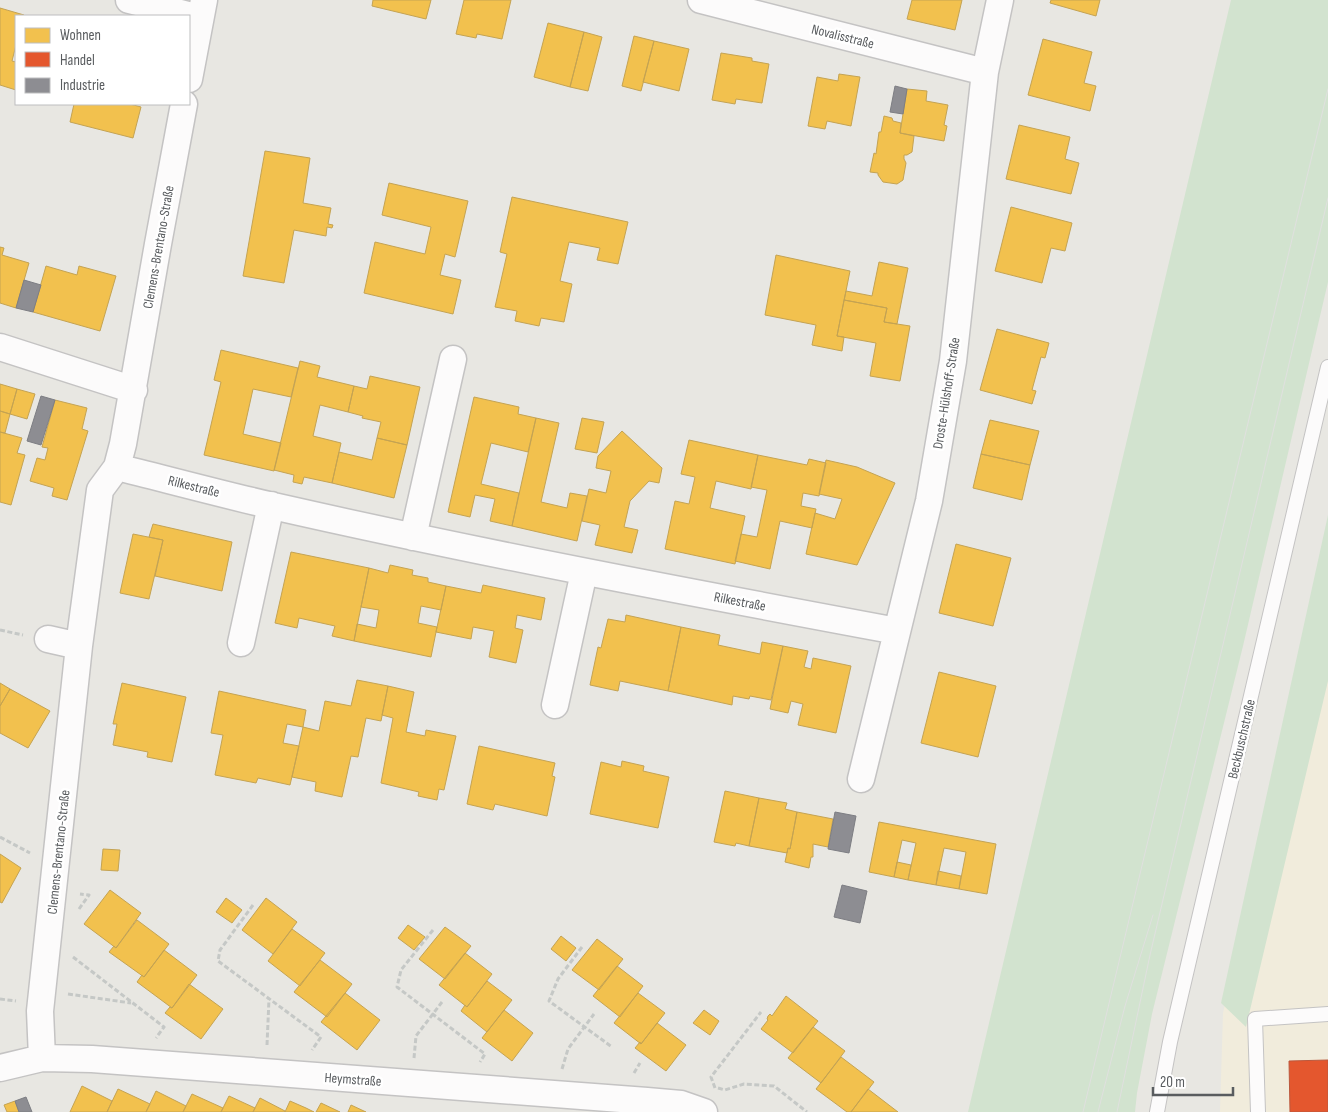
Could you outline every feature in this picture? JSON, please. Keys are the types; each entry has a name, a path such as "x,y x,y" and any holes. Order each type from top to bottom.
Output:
{"street":[{"path":"129,0 202,9 190,74"},
{"name":"Novalisstraße","path":"701,0 986,72"},
{"name":"Droste-Hülshoff-Straße","path":"861,779 929,501 952,361 986,72 1000,0"},
{"name":"Clemens-Brentano-Straße","path":"42,1058 40,1011 79,646 100,490 117,467 124,444 184,105"},
{"path":"0,347 134,390"},
{"path":"413,537 453,359"},
{"name":"Rilkestraße","path":"117,467 271,506 413,537 584,572 897,631"},
{"path":"241,643 271,506"},
{"path":"555,705 584,572"},
{"path":"48,639 79,646"},
{"name":"Heymstraße","path":"0,1068 42,1058 92,1059 559,1094 647,1106 709,1104"}],"lane":[{"name":"Beckbuschstraße","path":"1157,1112 1170,1042 1328,367"},
{"path":"1258,1112 1255,1019 1328,1014"}],"path":[{"path":"0,837 27,853 58,855"},
{"path":"54,892 89,895 74,916"},
{"path":"253,905 220,950 218,961 321,1037 303,1062 301,1075"},
{"path":"432,930 401,970 397,987 485,1054 471,1074 469,1087"},
{"path":"582,947 558,979 549,1001 612,1048"},
{"path":"70,955 164,1027 146,1051 146,1063"},
{"path":"43,990 132,1003"},
{"path":"266,1072 269,999"},
{"path":"412,1083 416,1036 442,1002"},
{"path":"709,1104 715,1088 711,1077 761,1012"},
{"path":"559,1094 559,1082 568,1049 594,1014"},
{"path":"715,1088 725,1090 744,1084 774,1086 807,1112"}],"shaded area":[{"path":"1328,561 1328,1112 1220,1112 1223,1013"}],"green space":[{"path":"1231,0 1328,0 1328,282 1243,646 1152,1014 1135,1112 968,1112"},
{"path":"1328,515 1328,681 1246,1027 1221,1003"}],"building: Wohnen":[{"path":"373,0 431,0 426,19 372,6"},
{"path":"464,0 511,0 502,39 477,34 476,38 456,34"},
{"path":"912,0 962,0 955,30 907,19"},
{"path":"1051,0 1100,0 1096,16 1050,3"},
{"path":"0,8 24,15 15,15 15,49 12,61 15,62 15,90 0,85"},
{"path":"548,23 584,32 570,87 534,77"},
{"path":"584,32 602,37 588,91 570,87"},
{"path":"634,36 654,41 641,91 622,86"},
{"path":"1043,39 1092,52 1084,83 1096,86 1090,111 1028,95"},
{"path":"654,41 689,49 679,91 643,82"},
{"path":"721,53 752,58 752,61 769,64 762,103 736,99 735,104 712,100"},
{"path":"839,74 860,77 851,126 827,121 825,129 808,126 817,77 838,81"},
{"path":"907,89 927,91 926,101 948,105 944,125 947,126 944,141 900,133"},
{"path":"74,105 134,105 141,107 133,138 70,122"},
{"path":"884,116 901,123 900,133 914,136 912,152 904,155 906,163 903,180 897,184 883,182 878,173 870,172"},
{"path":"1019,125 1070,137 1065,159 1079,163 1071,194 1006,179"},
{"path":"265,151 310,158 303,203 331,208 328,224 333,225 332,228 327,227 326,236 294,230 284,283 243,276"},
{"path":"389,183 468,201 455,257 445,254 440,275 461,280 453,314 364,293 375,242 425,254 431,227 382,215"},
{"path":"512,197 628,222 618,264 597,260 600,248 569,242 560,281 572,284 564,322 541,318 539,326 515,321 517,311 495,307 507,254 500,252"},
{"path":"1011,207 1072,223 1065,251 1051,248 1042,283 995,271"},
{"path":"0,247 4,248 2,255 29,263 16,308 0,303"},
{"path":"776,255 850,271 837,336 844,337 842,351 812,345 816,325 765,315"},
{"path":"879,262 908,268 897,324 884,322 887,308 844,300 846,291 872,296"},
{"path":"46,266 77,275 79,266 116,276 100,331 33,312"},
{"path":"844,300 887,308 884,322 910,326 900,381 870,376 876,343 837,336"},
{"path":"997,329 1049,343 1045,358 1041,357 1032,390 1036,391 1032,404 980,390"},
{"path":"221,350 298,368 291,397 253,389 243,434 281,443 274,471 204,455 221,382 214,380"},
{"path":"300,361 320,366 317,377 354,386 348,412 320,405 313,436 341,443 332,483 304,477 302,484 293,482 294,475 274,470"},
{"path":"370,376 420,387 407,445 377,438 381,422 362,418 363,416 348,412 354,386 367,389"},
{"path":"0,384 17,389 10,414 0,411"},
{"path":"17,389 35,394 27,419 10,414"},
{"path":"474,397 519,407 518,414 536,418 528,452 491,443 481,484 519,493 512,526 490,521 495,499 475,495 470,517 448,512"},
{"path":"55,400 87,408 82,429 88,431 67,500 52,496 54,488 30,481 37,458 45,460 48,448 42,447"},
{"path":"0,411 10,414 5,433 0,432"},
{"path":"536,418 559,423 541,502 567,508 570,493 587,496 577,541 512,526"},
{"path":"582,418 604,422 597,453 575,449"},
{"path":"990,420 1039,431 1030,465 981,454"},
{"path":"622,431 662,468 659,483 649,481 630,501 624,527 638,530 632,553 595,545 600,525 582,521 589,489 606,493 611,471 596,468 598,456"},
{"path":"0,432 22,438 17,453 25,455 11,505 0,502"},
{"path":"377,438 407,445 394,498 332,483 339,452 372,460"},
{"path":"689,440 758,455 751,489 716,481 710,508 745,516 735,564 665,549 675,501 689,504 695,477 681,474"},
{"path":"981,454 1030,465 1022,500 973,488"},
{"path":"758,455 807,465 809,459 826,463 819,496 803,493 801,506 816,509 812,528 780,521 770,569 735,561 741,534 757,537 767,490 751,487"},
{"path":"826,460 857,467 895,483 857,565 806,554 815,513 835,519 842,499 819,494"},
{"path":"153,524 232,542 222,591 155,576 163,540 149,537"},
{"path":"133,534 163,540 149,599 120,593"},
{"path":"956,544 1011,558 993,626 939,613"},
{"path":"291,552 369,568 354,641 332,636 335,626 299,618 297,628 275,623"},
{"path":"390,565 413,570 412,575 428,578 428,582 446,586 441,610 421,606 418,623 437,627 431,657 354,641 357,624 376,628 379,610 361,607 369,568 388,573"},
{"path":"483,585 545,598 541,620 517,615 515,628 523,630 516,663 489,657 494,631 473,627 471,639 436,632 446,586 481,593"},
{"path":"626,615 681,627 668,691 620,681 618,691 590,685 598,647 601,648 608,619 625,622"},
{"path":"681,627 720,635 718,645 760,654 762,642 783,646 771,700 750,696 749,699 733,696 732,705 668,691"},
{"path":"783,646 808,651 804,667 811,669 813,658 851,666 836,733 798,725 803,704 791,701 788,713 770,709"},
{"path":"939,672 996,686 978,757 921,743"},
{"path":"357,680 388,686 381,721 366,718 358,757 351,756 342,797 315,791 316,782 292,777 303,727 319,731 325,701 351,706"},
{"path":"0,683 10,689 0,706"},
{"path":"122,683 186,697 172,762 147,757 148,752 113,745 117,724 113,724"},
{"path":"388,686 414,692 406,732 425,736 426,730 456,736 444,790 439,789 437,800 418,796 419,792 381,783 393,718 382,715"},
{"path":"10,689 50,711 28,748 0,733 0,706"},
{"path":"219,691 306,710 303,727 287,724 283,743 299,746 290,785 258,778 256,783 215,775 223,735 211,733"},
{"path":"479,746 555,763 552,776 555,777 547,816 495,804 493,810 467,804"},
{"path":"622,761 644,766 643,771 669,777 658,828 590,814 601,762 621,767"},
{"path":"725,791 759,798 749,846 736,843 735,846 714,842"},
{"path":"759,798 787,803 785,809 797,812 790,849 788,848 787,853 749,846"},
{"path":"797,812 833,819 828,847 813,844 813,857 811,857 809,868 785,862 788,848 790,849"},
{"path":"879,822 996,844 987,894 959,889 966,852 944,848 936,885 908,880 916,843 902,840 894,877 869,872"},
{"path":"103,849 120,850 118,871 101,870"},
{"path":"0,854 21,868 2,903 0,902"},
{"path":"897,862 911,865 908,880 894,877"},
{"path":"938,871 961,876 959,889 936,885"},
{"path":"110,890 141,913 116,948 84,924"},
{"path":"226,898 242,910 232,923 216,912"},
{"path":"266,898 297,922 273,954 242,930"},
{"path":"137,920 169,944 144,977 109,952 114,946 116,948"},
{"path":"408,925 425,937 414,950 398,938"},
{"path":"445,927 471,946 445,979 419,959"},
{"path":"292,929 325,953 300,986 268,961"},
{"path":"561,936 576,948 566,961 551,949"},
{"path":"597,939 623,959 599,990 572,970"},
{"path":"164,950 197,975 172,1008 137,982 142,975 144,977"},
{"path":"465,953 492,974 467,1007 439,985"},
{"path":"320,960 352,984 327,1017 294,992"},
{"path":"617,966 643,986 620,1017 593,996"},
{"path":"487,981 512,1000 487,1032 461,1011 465,1005 467,1007"},
{"path":"189,984 223,1009 201,1039 165,1013 170,1007 172,1008"},
{"path":"345,993 380,1020 357,1050 321,1022"},
{"path":"638,993 665,1013 641,1044 614,1023"},
{"path":"786,996 818,1021 793,1053 761,1029 768,1020 768,1016 770,1014 772,1016"},
{"path":"504,1010 533,1033 512,1061 482,1038"},
{"path":"704,1010 719,1021 710,1035 693,1023"},
{"path":"657,1023 686,1045 666,1071 635,1048 640,1042 641,1044"},
{"path":"813,1027 845,1051 821,1083 788,1058"},
{"path":"841,1057 874,1082 851,1112 847,1112 816,1089"},
{"path":"82,1086 112,1101 107,1112 70,1112"},
{"path":"118,1089 150,1104 146,1112 107,1112"},
{"path":"868,1089 898,1112 851,1112"},
{"path":"156,1091 186,1106 183,1112 146,1112"},
{"path":"192,1094 223,1108 221,1112 183,1112"},
{"path":"229,1096 255,1108 253,1112 221,1112"},
{"path":"260,1098 285,1111 285,1112 253,1112"},
{"path":"15,1101 19,1112 7,1112 4,1105"},
{"path":"290,1101 306,1108 314,1112 285,1112"},
{"path":"321,1103 340,1112 316,1112"},
{"path":"351,1105 366,1112 348,1112"}],"building: Handel":[{"path":"1328,1060 1328,1112 1290,1112 1289,1061"}],"building: Industrie":[{"path":"895,86 907,89 903,114 890,112"},
{"path":"24,280 41,285 33,312 16,308"},
{"path":"41,396 55,400 41,445 27,441"},
{"path":"835,812 856,816 849,853 828,849"},
{"path":"842,885 867,891 860,923 834,917"},
{"path":"26,1097 32,1112 19,1112 15,1101"}],"tram line":[{"path":"1083,1112 1328,89"},
{"path":"1117,1112 1150,955 1328,198"},
{"path":"1098,1112 1125,1006 1153,915"}]}
